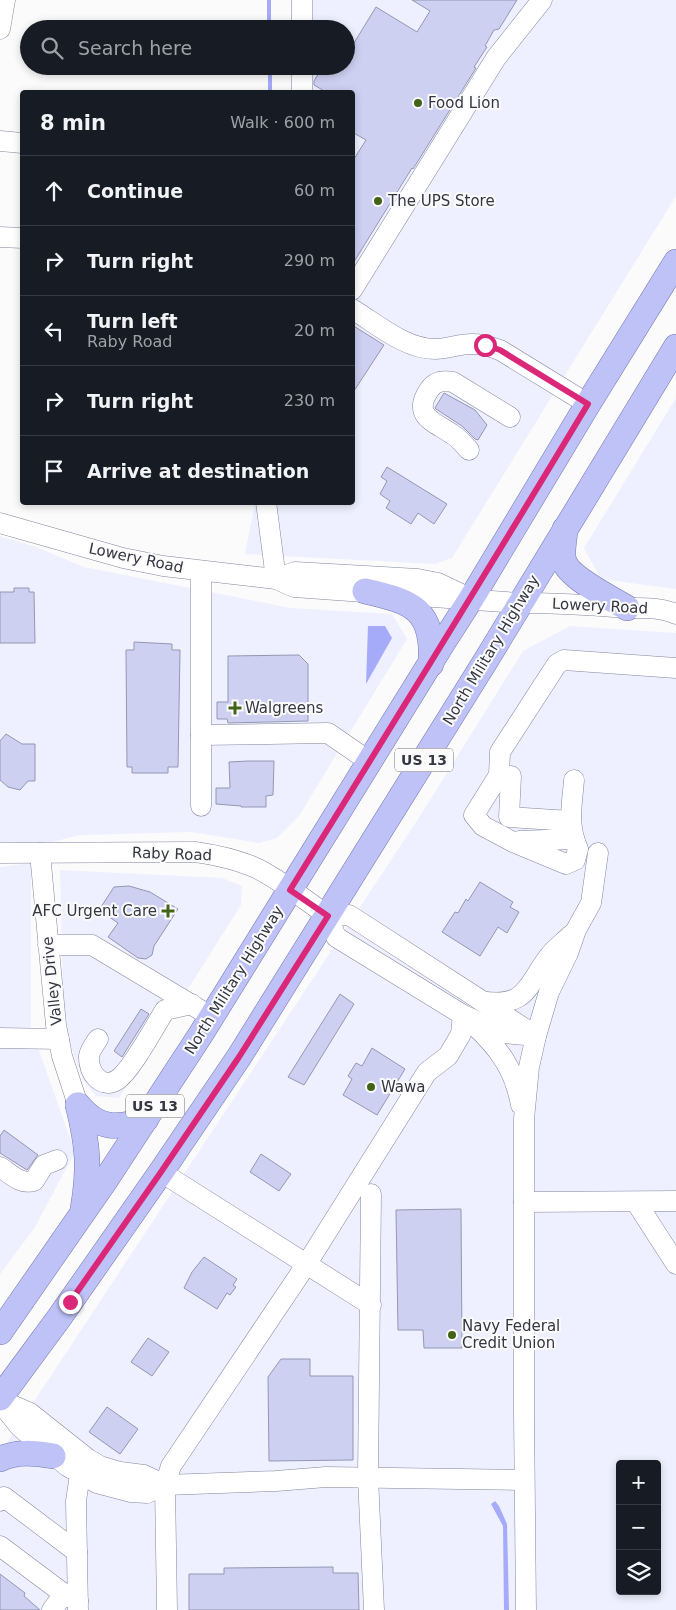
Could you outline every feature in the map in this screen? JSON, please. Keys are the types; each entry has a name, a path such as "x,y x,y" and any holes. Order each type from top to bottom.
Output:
{"main road":[{"name":"North Military Highway","path":"0,1332 146,1119 202,1011 290,890 471,599 676,262"},
{"name":"North Military Highway","path":"0,1400 161,1172 239,1057 328,916 676,347"},
{"path":"566,527 563,558 567,569 593,588 627,608"},
{"path":"365,591 392,597 417,610 424,618 432,646 431,664"},
{"path":"78,1105 91,1118 107,1126 117,1127 146,1119"},
{"path":"78,1105 88,1153 88,1179 82,1215"},
{"path":"0,1459 11,1454 53,1456"}],"street":[{"path":"0,29 5,0"},
{"path":"302,0 302,20"},
{"path":"355,285 496,58 542,0"},
{"path":"302,75 302,90"},
{"path":"0,140 20,142"},
{"path":"0,237 20,238"},
{"path":"355,311 406,342 435,348 473,344 485,345 500,350 588,404"},
{"path":"469,450 455,435 427,418 422,409 423,400 435,384 446,380 453,382 510,417"},
{"path":"266,505 276,579"},
{"name":"Lowery Road","path":"0,523 123,558 201,572 276,579 294,587 520,603 557,603 674,611"},
{"path":"201,572 201,806"},
{"name":"Lowery Road","path":"276,579 295,572 418,579 438,583 471,599"},
{"path":"574,780 572,830 578,849 575,860 566,864 513,842 483,826 474,815 499,775 500,752 553,668 564,660 676,668"},
{"path":"201,735 328,733 370,762"},
{"path":"511,776 509,817 572,830"},
{"name":"Raby Road","path":"0,853 195,852 221,856 256,868 328,916"},
{"name":"Valley Drive","path":"40,853 58,1040 78,1105"},
{"path":"526,1610 524,1119 530,1067 536,1036 549,992 568,953 576,930 591,903 598,853"},
{"path":"349,915 536,1036 504,1033 463,1015 336,936 328,916 349,915"},
{"path":"481,1001 498,1004 511,1001 522,995 532,984 551,954 576,930"},
{"path":"48,945 92,945 202,1011"},
{"path":"98,1039 91,1050 89,1058 91,1069 95,1078 104,1083 116,1082 129,1068 165,1010 202,1011"},
{"path":"167,1610 166,1485 171,1466 306,1265 427,1072 448,1056 461,1034 463,1015"},
{"path":"463,1015 484,1034 508,1065 518,1085 524,1119"},
{"path":"0,1038 58,1040"},
{"path":"0,1166 21,1182 28,1183 34,1181 44,1165 57,1160"},
{"path":"161,1172 371,1305"},
{"path":"371,1194 368,1477 374,1610"},
{"path":"524,1202 676,1201"},
{"path":"636,1202 676,1264"},
{"path":"0,1400 30,1412 88,1459 100,1466 120,1472 144,1475 166,1485"},
{"path":"0,1400 20,1428 53,1456 97,1483 131,1492 147,1493 166,1485 368,1477 524,1480"},
{"path":"73,1602 77,1552 76,1501 80,1474"},
{"path":"0,1501 4,1496 77,1552"},
{"path":"0,1546 73,1602"},
{"path":"52,1610 73,1602"}],"shaded area":[{"path":"291,0 676,0 676,196 452,558 435,564 245,554 255,505 355,505 355,90 291,90 291,75 355,75 355,20 291,20"},
{"path":"676,398 676,589 601,579 584,548"},
{"path":"0,536 36,547 84,567 291,608 392,614 407,639 299,816 277,838 259,843 191,832 81,835 48,843 0,842"},
{"path":"570,626 676,633 676,1610 0,1610 0,1453 422,813 523,651"},
{"path":"31,863 31,1028 75,1152 35,1227 0,1274 0,867"},
{"path":"60,870 222,878 242,886 241,905 119,1098 96,1096 83,1080 64,1028"}],"water":[{"path":"368,626 385,626 392,638 366,684"},
{"path":"495,1501 507,1524 509,1610 504,1610 503,1526 491,1504"}],"building":[{"path":"412,0 517,0 499,29 494,30 485,46 487,47 474,67 476,68 355,260 355,157 366,140 355,134 355,90 323,90 314,85 314,81 318,75 355,75 355,41 376,7 417,32 430,11"},
{"path":"355,327 384,345 355,389"},
{"path":"444,393 475,410 487,425 478,440 462,426 435,408"},
{"path":"387,467 447,504 434,524 418,513 411,524 386,508 390,501 380,494 387,481 381,477"},
{"path":"14,588 29,588 29,592 34,592 35,643 0,643 0,592 14,592"},
{"path":"134,642 172,644 172,650 180,650 178,767 168,767 168,773 132,773 132,767 127,767 126,650 134,650"},
{"name":"Walgreens","path":"299,655 308,664 308,721 228,723 227,719 217,719 217,702 228,702 228,656"},
{"path":"6,734 22,744 35,744 35,781 28,781 20,790 8,787 0,780 0,741"},
{"path":"274,761 273,795 266,796 266,807 216,804 216,788 230,788 229,762"},
{"path":"480,882 513,902 510,907 519,912 507,933 498,927 480,956 442,932 455,912 458,913 466,899 468,901"},
{"path":"129,886 150,892 178,909 154,946 152,955 146,959 138,958 108,937 118,923 99,910 114,887"},
{"path":"340,994 354,1004 304,1085 288,1077"},
{"path":"141,1009 149,1014 122,1057 114,1051"},
{"name":"Wawa","path":"372,1048 405,1069 377,1115 343,1095 352,1079 348,1076 356,1063 362,1066"},
{"path":"4,1130 38,1155 27,1170 0,1153 0,1136"},
{"path":"261,1154 291,1174 279,1191 250,1172"},
{"path":"461,1209 462,1348 424,1348 423,1330 398,1330 396,1210"},
{"path":"204,1257 237,1279 233,1285 236,1287 230,1295 227,1293 217,1309 184,1288 192,1272"},
{"path":"148,1338 169,1352 152,1376 131,1362"},
{"path":"281,1359 310,1359 310,1376 353,1376 353,1460 269,1461 268,1377"},
{"path":"107,1407 138,1429 120,1454 89,1432"},
{"path":"333,1567 333,1573 358,1573 359,1610 189,1610 189,1574 224,1574 224,1568"},
{"path":"0,1574 25,1593 24,1596 40,1610 0,1610"}],"waterway":[{"path":"269,0 269,20"},
{"path":"270,75 270,90"}],"place":[{"name":"Food Lion","path":"418,103"},
{"name":"The UPS Store","path":"378,201"},
{"name":"Walgreens","path":"235,708"},
{"name":"AFC Urgent Care","path":"168,911"},
{"name":"Wawa","path":"371,1087"},
{"name":"Navy Federal Credit Union","path":"452,1335"}],"route":[{"path":"70,1302 239,1057 328,916 290,890 471,599 588,404 500,350 485,345"}]}
